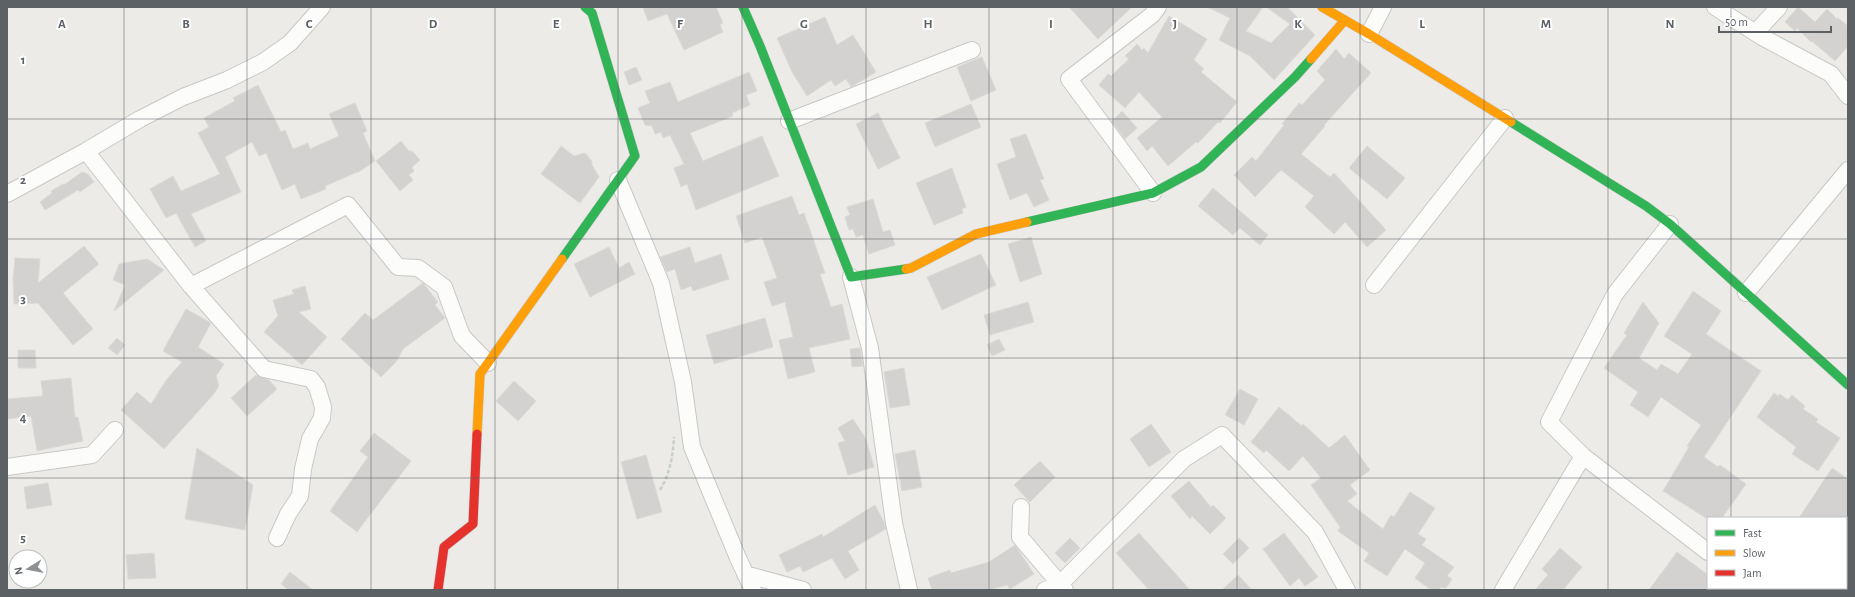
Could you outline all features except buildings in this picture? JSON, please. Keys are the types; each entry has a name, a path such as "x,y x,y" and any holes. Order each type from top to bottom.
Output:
{"street":[{"path":"7,194 86,151 140,119 183,97 227,80 263,62 290,43 322,7"},
{"path":"438,590 444,547 473,524 480,374 635,156 592,13 586,7"},
{"path":"742,7 852,277 870,348 894,523 909,590"},
{"path":"1153,193 1069,79 1152,15 1158,7"},
{"path":"1322,7 1369,34 1624,191 1670,224 1848,385"},
{"path":"1369,34 1383,7"},
{"path":"1716,7 1756,32 1831,74 1848,96"},
{"path":"1756,32 1779,7"},
{"path":"852,277 911,268 976,234 1153,193 1201,167 1296,77 1345,20"},
{"path":"789,120 972,50"},
{"path":"1374,285 1505,118"},
{"path":"86,151 191,286 264,368 310,379 317,387 322,398 322,418 310,439 302,469 300,496 288,514 277,538"},
{"path":"1746,293 1848,170"},
{"path":"618,180 660,283 683,382 692,447 753,590"},
{"path":"191,286 348,205 398,267 418,268 444,287 462,336 488,363"},
{"path":"1670,224 1615,294 1549,422 1583,456 1707,551"},
{"path":"7,467 92,455 115,430"},
{"path":"1045,590 1063,587 1184,459 1222,435 1315,532 1347,590"},
{"path":"1503,590 1583,456"},
{"path":"1021,506 1020,537 1063,587"},
{"path":"746,574 803,590"}],"path":[{"path":"660,490 666,480 673,454 674,433"}],"traffic: fast":[{"path":"562,259 635,156 592,13 585,7"},
{"path":"743,7 760,46 851,277 906,269"},
{"path":"1027,222 1153,193 1201,167 1295,77 1311,59"},
{"path":"1511,122 1646,206 1670,224 1848,385"}],"traffic: slow":[{"path":"1322,7 1369,34 1511,122"},
{"path":"1311,59 1345,20"},
{"path":"906,269 911,268 976,234 1027,222"},
{"path":"477,434 480,374 562,259"}],"traffic: jam":[{"path":"438,590 444,547 473,524 477,434"}]}
